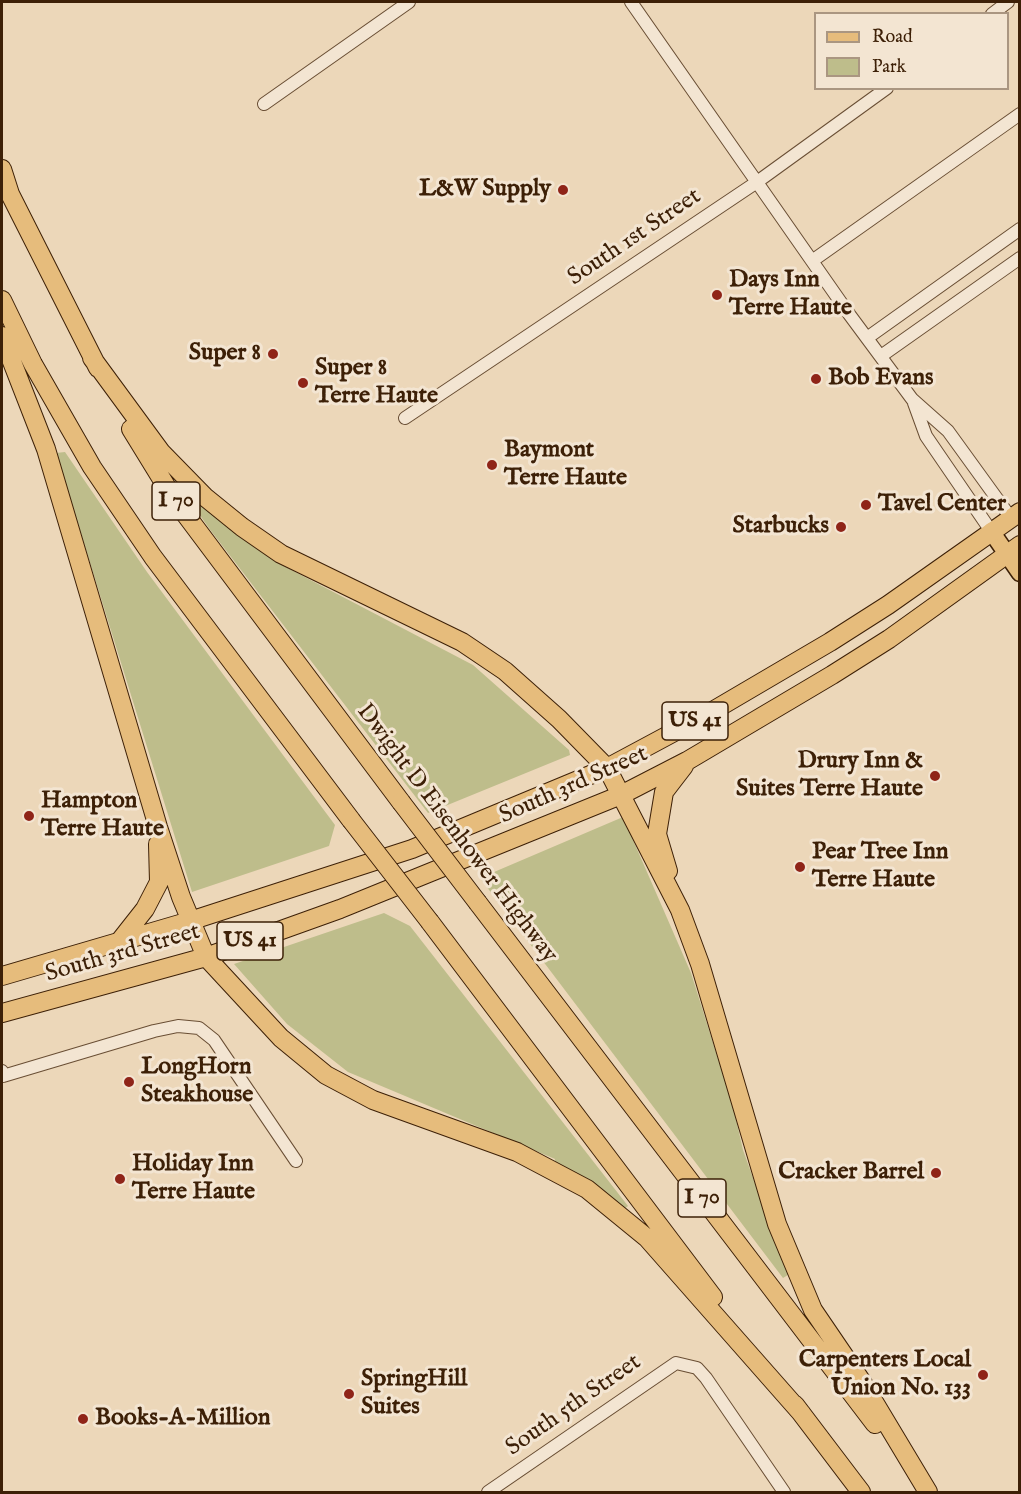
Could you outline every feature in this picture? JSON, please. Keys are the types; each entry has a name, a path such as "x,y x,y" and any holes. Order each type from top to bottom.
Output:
{"highway":[{"name":"Dwight D Eisenhower Highway","path":"2,170 10,194 92,358 174,499 401,802 928,1492"},
{"name":"I 70","path":"2,300 33,364 92,467 153,557 861,1492"},
{"path":"2,336 46,448 158,827 190,921 206,957 281,1038 326,1075 373,1100 517,1152 586,1189 647,1238 802,1414"},
{"path":"92,358 161,452 205,497 242,527 281,554 351,590 427,623 497,665 559,719 607,768 680,910"},
{"name":"South 3rd Street","path":"2,976 190,921 412,849 607,768 704,716 830,642 888,605 991,531 1017,520"},
{"name":"South 3rd Street","path":"2,1013 206,957 340,909 621,795 687,761 889,639 1013,549"},
{"path":"687,761 664,792 657,834 680,910 700,964 777,1224 813,1310 862,1382 928,1492"},
{"path":"119,942 145,909 159,882 158,827"}],"main road":[{"path":"991,531 1013,549 1020,573"}],"street":[{"path":"264,104 409,2"},
{"path":"631,2 812,261 912,399 948,431 1017,520"},
{"path":"995,12 1008,2"},
{"name":"South 1st Street","path":"405,418 757,182 884,90"},
{"path":"812,261 1020,114"},
{"path":"867,338 1020,229"},
{"path":"881,356 1020,258"},
{"path":"912,399 926,436 991,531"},
{"path":"2,1071 3,1076 154,1031 178,1026 199,1028 214,1040 296,1161"},
{"name":"South 5th Street","path":"488,1492 675,1363 697,1368 706,1378 784,1492"}],"green space":[{"path":"65,452 147,572 335,825 329,846 192,892 56,453"},
{"path":"190,494 276,562 473,665 569,750 570,755 428,813 211,531 187,497"},
{"path":"623,817 691,973 733,1106 743,1150 781,1256 791,1273 783,1278 480,878"},
{"path":"384,913 410,926 628,1206 623,1210 554,1164 555,1159 348,1072 287,1024 234,964"}],"place":[{"name":"L&W Supply","path":"563,190"},
{"name":"Days Inn Terre Haute","path":"717,295"},
{"name":"Super 8","path":"273,354"},
{"name":"Bob Evans","path":"816,379"},
{"name":"Super 8 Terre Haute","path":"303,383"},
{"name":"Baymont Terre Haute","path":"492,465"},
{"name":"Tavel Center","path":"866,505"},
{"name":"Starbucks","path":"841,527"},
{"name":"Drury Inn & Suites Terre Haute","path":"935,776"},
{"name":"Hampton Terre Haute","path":"29,816"},
{"name":"Pear Tree Inn Terre Haute","path":"800,867"},
{"name":"LongHorn Steakhouse","path":"129,1082"},
{"name":"Cracker Barrel","path":"936,1173"},
{"name":"Holiday Inn Terre Haute","path":"120,1179"},
{"name":"Carpenters Local Union No. 133","path":"983,1375"},
{"name":"SpringHill Suites","path":"349,1394"},
{"name":"Books-A-Million","path":"83,1419"}]}
